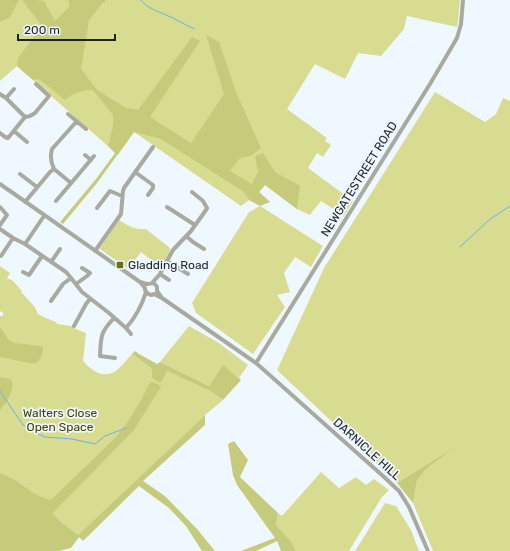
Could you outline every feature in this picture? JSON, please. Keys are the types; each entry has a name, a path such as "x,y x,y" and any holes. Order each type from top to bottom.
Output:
{"street":[{"name":"NEWGATESTREET ROAD","path":"256,363 457,38 461,24 464,0"},
{"path":"36,84 53,100"},
{"path":"6,98 14,88"},
{"path":"0,94 25,117"},
{"path":"0,133 6,138 9,137 25,117 35,113 49,96"},
{"path":"68,114 86,129"},
{"path":"71,183 54,170 51,157 52,149 77,121"},
{"path":"14,132 27,142"},
{"path":"95,251 120,216 124,188 153,147"},
{"path":"56,201 92,158 85,155"},
{"path":"25,202 50,172 54,170"},
{"path":"135,172 153,185 153,188 148,194"},
{"path":"20,174 37,187"},
{"path":"0,184 140,282 151,292"},
{"path":"97,208 110,191 122,196"},
{"path":"151,292 152,284 160,274 173,250 195,225 207,208 203,201 192,192"},
{"path":"0,207 9,215 0,225"},
{"path":"167,207 195,225"},
{"path":"25,244 44,216"},
{"path":"0,229 66,272 82,292 132,334"},
{"path":"186,236 204,249"},
{"path":"1,256 13,238"},
{"path":"51,262 60,249"},
{"path":"23,272 29,275 42,256"},
{"path":"167,261 188,274"},
{"path":"76,284 90,273 82,268"},
{"path":"160,274 169,280"},
{"path":"51,301 63,284 71,278"},
{"path":"126,328 133,319 144,299 151,292 158,289 152,284 140,282"},
{"name":"DARNICLE HILL","path":"151,292 256,363 383,476 399,491 409,507 428,551"},
{"path":"74,326 90,299"},
{"path":"114,318 106,326 103,332 100,356 115,358"}],"green space":[{"path":"0,0 460,0 457,27 407,16 404,29 381,56 358,53 345,79 315,64 287,109 327,138 325,141 331,145 323,157 317,153 308,168 353,201 344,216 321,201 310,215 297,209 265,185 259,192 270,202 259,205 249,200 241,206 134,132 118,155 17,66 0,81"},
{"path":"0,0 19,0 10,17 0,22"},
{"path":"22,0 44,1 55,21 70,6 68,0 105,0 89,20 81,69 97,90 126,108 138,110 192,37 200,41 150,117 191,143 224,94 206,35 219,42 236,92 261,148 251,156 240,158 230,171 252,184 258,172 255,156 263,153 275,172 300,186 297,209 265,185 259,192 270,202 260,206 249,200 244,192 161,139 134,132 97,183 63,224 60,222 96,179 115,153 108,146 113,126 113,115 93,90 78,92 65,100 39,79 33,80 17,66 18,58 42,26"},
{"path":"435,92 485,122 496,114 503,98 510,101 510,551 433,551 413,503 417,481 426,469 448,451 397,483 277,370 324,268"},
{"path":"260,206 323,246 311,267 295,257 284,273 290,292 277,295 285,307 253,354 196,313 192,303 249,212"},
{"path":"119,220 135,228 146,229 170,248 163,266 154,262 141,252 128,269 100,249"},
{"name":"Walters Close Open Space","path":"0,266 10,273 7,278 13,281 22,291 21,292 34,306 38,314 56,322 57,324 71,326 86,333 83,361 94,371 103,374 112,373 117,370 132,354 151,368 152,374 167,371 210,391 223,400 205,415 78,535 60,521 53,513 0,484 0,316 3,316 3,313 0,311"},
{"path":"189,326 219,343 248,365 239,378 223,366 209,386 160,362"},
{"path":"0,327 9,340 14,343 43,347 40,359 35,363 32,363 0,357"},
{"path":"135,351 157,364 160,362 209,386 223,365 241,380 223,400 210,391 167,371 161,383 152,378 151,368 132,354"},
{"path":"0,377 10,379 12,381 12,389 5,404 0,410"},
{"path":"153,382 161,387 134,430 53,513 60,521 78,535 205,415 205,425 143,481 165,496 197,529 215,551 202,551 186,526 169,508 139,486 83,541 79,537 71,548 59,551 0,551 0,473 15,480 36,494 51,500 116,437 127,423 150,383"},
{"path":"234,441 248,460 240,477 278,513 276,525 291,541 296,551 281,551 277,541 256,551 241,551 275,538 237,485 233,475 228,444"},
{"path":"453,448 426,469 417,481 413,503 397,483"},
{"path":"321,472 339,488 356,477 366,485 374,479 389,490 382,497 349,551 296,551 291,541 276,525 278,513 282,516"},
{"path":"385,503 396,506 411,530 419,551 355,551"}],"waterway":[{"path":"141,0 152,9 195,29"},
{"path":"460,247 489,220 510,206"},
{"path":"0,391 23,425 45,437 72,439 95,444 105,436 126,428"}],"place":[{"name":"Gladding Road","path":"120,265"}]}
